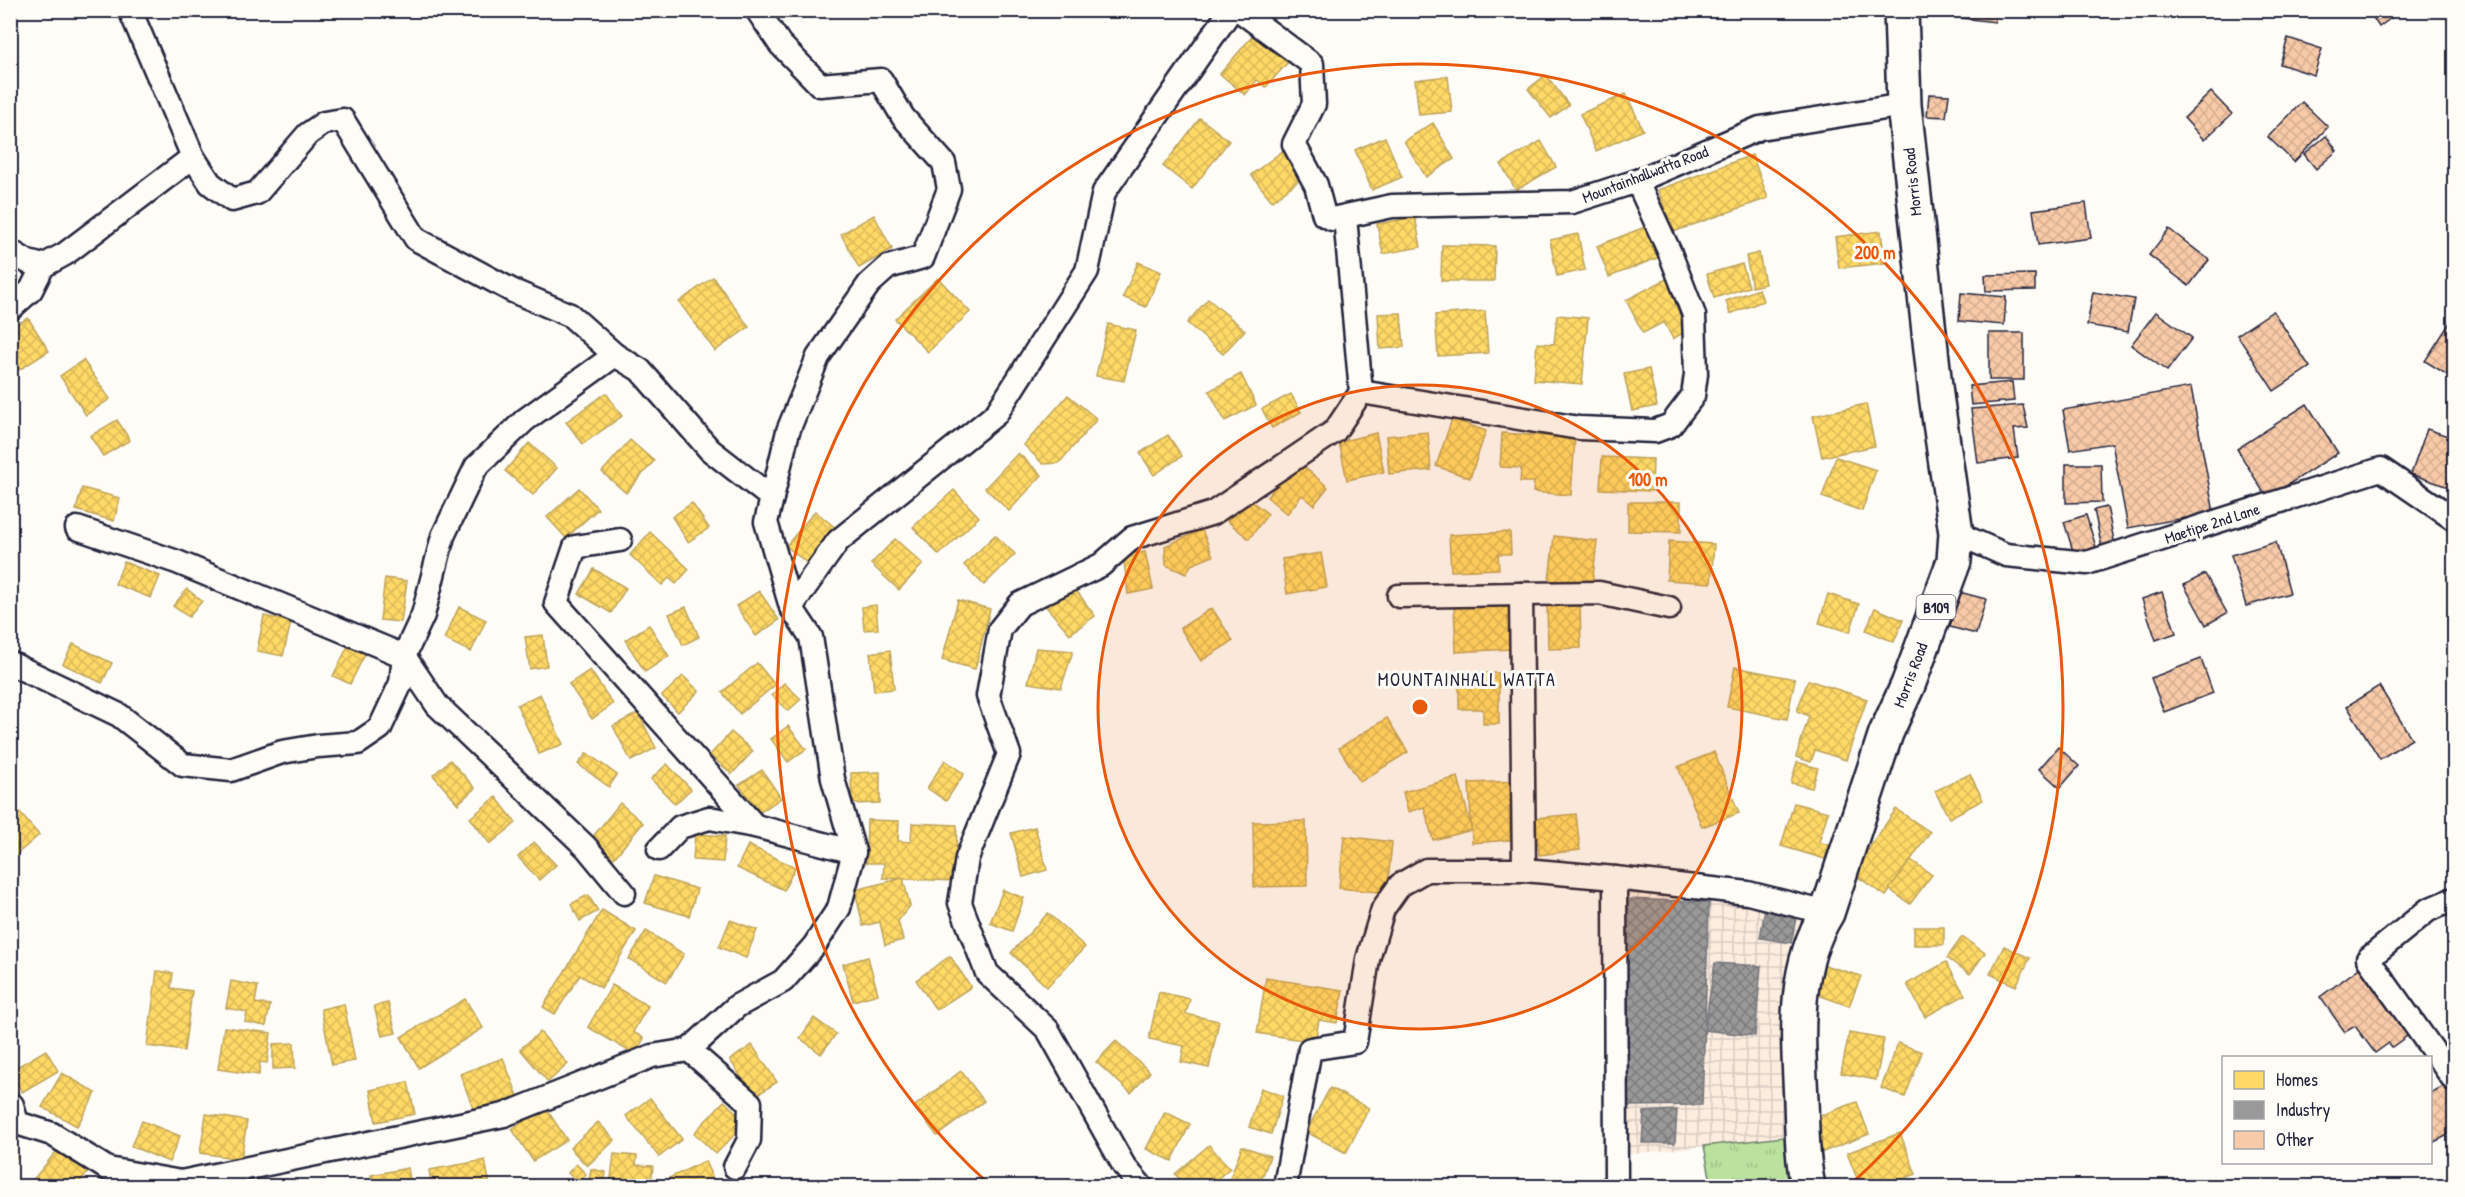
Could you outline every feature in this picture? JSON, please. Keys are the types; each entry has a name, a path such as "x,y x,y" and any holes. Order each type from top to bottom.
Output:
{"main road":[{"name":"Morris Road","path":"1808,1186 1802,1135 1798,1037 1801,979 1817,929 1827,913 1886,733 1908,685 1954,561 1956,533 1936,395 1904,105 1901,10"}],"street":[{"path":"130,10 193,157 210,183 232,200 257,193 308,135 324,123 344,120 416,239 513,291 570,315 615,355 640,370 710,450 772,498"},
{"path":"10,1106 12,1105 17,1123 52,1134 108,1169 181,1182 504,1115 652,1056 689,1050 737,1006 783,981 814,946 839,908 854,852 833,779 811,637 791,607 766,522 788,431 818,357 869,284 888,267 923,257 949,189 945,163 903,117 882,80 820,85 780,44 757,10"},
{"path":"791,607 837,541 996,414 1087,271 1104,192 1231,10"},
{"path":"1141,1186 1124,1166 1048,1030 987,973 960,903 967,858 1010,754 988,696 1000,629 1020,604 1101,565 1132,538 1213,513 1335,431 1361,392 1345,217 1332,219 1324,215 1316,185 1294,144 1314,104 1312,64 1239,10"},
{"name":"Mountainhallwatta Road","path":"1345,217 1392,206 1572,202 1637,181 1760,128 1904,105"},
{"path":"10,309 31,290 43,266 65,254 193,157"},
{"path":"1361,392 1580,428 1655,431 1671,425 1693,396 1696,374 1694,315 1670,253 1637,181"},
{"path":"10,251 28,262 43,266"},
{"path":"10,663 119,715 183,765 231,770 282,753 318,746 358,743 380,728 401,683 404,656 423,615 443,536 476,467 525,420 615,355"},
{"name":"Maetipe 2nd Lane","path":"1956,533 2006,555 2087,563 2381,469 2454,519"},
{"path":"77,528 177,562 404,656 437,705 586,847 624,893"},
{"path":"620,540 575,547 556,603 755,826"},
{"path":"1399,596 1599,593 1669,608"},
{"path":"1521,594 1524,870"},
{"path":"659,849 680,827 709,818 755,826 854,852"},
{"path":"1285,1186 1310,1049 1355,1042 1368,959 1383,909 1400,885 1426,870 1524,870 1615,878 1748,893 1827,913"},
{"path":"1615,878 1616,1186"},
{"path":"2454,899 2428,910 2368,959 2454,1080"},
{"path":"689,1050 750,1103 749,1140 735,1167"}],"shaded area":[{"path":"1615,878 1827,913 1817,929 1802,1135 1615,1156"}],"green space":[{"path":"1802,1135 1808,1186 1709,1186 1711,1182 1704,1146"}],"building: Homes":[{"path":"1255,33 1289,61 1266,87 1257,80 1245,95 1220,74"},
{"path":"1546,75 1569,105 1551,118 1528,89"},
{"path":"1448,76 1452,112 1419,115 1415,80"},
{"path":"1626,94 1643,130 1596,151 1580,114"},
{"path":"1200,118 1229,141 1192,189 1163,166"},
{"path":"1433,123 1454,159 1426,177 1404,141"},
{"path":"1385,137 1402,177 1372,190 1355,150"},
{"path":"1541,141 1556,167 1516,190 1501,164"},
{"path":"1285,149 1306,175 1272,201 1251,175"},
{"path":"1752,155 1768,198 1673,232 1658,190"},
{"path":"874,215 892,249 859,268 841,234"},
{"path":"1415,217 1421,247 1383,254 1377,224"},
{"path":"1650,225 1662,256 1609,277 1597,246"},
{"path":"1881,231 1885,263 1839,268 1835,237"},
{"path":"1578,234 1585,270 1557,276 1550,240"},
{"path":"1442,245 1495,246 1494,281 1441,281"},
{"path":"1759,253 1765,284 1752,287 1746,256"},
{"path":"1138,262 1161,272 1146,307 1123,297"},
{"path":"1742,264 1749,287 1714,298 1707,274"},
{"path":"713,277 749,327 715,351 679,302"},
{"path":"1670,277 1691,328 1673,339 1664,322 1643,333 1626,300"},
{"path":"938,278 970,312 928,352 895,319"},
{"path":"1759,289 1763,301 1730,314 1726,301"},
{"path":"1208,299 1245,330 1223,354 1187,323"},
{"path":"1485,311 1488,353 1438,356 1435,315"},
{"path":"1401,313 1404,347 1380,349 1378,314"},
{"path":"1557,315 1588,318 1582,384 1534,380 1537,343 1554,344"},
{"path":"28,318 49,351 19,370 10,355 10,328"},
{"path":"1108,324 1136,330 1124,381 1096,376"},
{"path":"83,360 110,399 86,415 60,376"},
{"path":"1649,369 1657,406 1632,411 1624,374"},
{"path":"1241,374 1256,405 1225,421 1209,391"},
{"path":"606,393 622,416 583,444 566,422"},
{"path":"1291,394 1301,412 1272,428 1262,409"},
{"path":"1068,395 1097,419 1059,463 1043,464 1024,445"},
{"path":"1866,404 1875,446 1822,457 1813,416"},
{"path":"1452,419 1486,431 1470,478 1436,466"},
{"path":"117,420 130,440 103,456 90,436"},
{"path":"1428,432 1431,470 1389,474 1386,436"},
{"path":"1376,433 1384,472 1347,480 1339,442"},
{"path":"1502,433 1575,438 1571,495 1533,492 1534,482 1520,482 1521,468 1500,467"},
{"path":"1168,435 1182,456 1154,475 1140,453"},
{"path":"630,440 654,461 626,493 602,472"},
{"path":"529,443 557,468 533,495 505,471"},
{"path":"1018,453 1042,475 1009,511 985,488"},
{"path":"1602,457 1653,459 1652,491 1600,489"},
{"path":"1836,457 1876,470 1862,511 1822,497"},
{"path":"1297,461 1328,487 1314,505 1302,495 1287,514 1267,497"},
{"path":"82,488 120,498 114,521 76,510"},
{"path":"579,488 598,509 566,538 547,517"},
{"path":"954,490 979,517 939,555 913,527"},
{"path":"1246,497 1268,514 1249,539 1227,521"},
{"path":"1628,502 1681,502 1681,532 1628,531"},
{"path":"692,503 709,528 688,542 672,517"},
{"path":"815,511 837,529 808,564 786,546"},
{"path":"1202,530 1213,556 1191,565 1186,574 1166,565 1165,546"},
{"path":"650,532 689,569 676,584 669,578 662,585 630,555"},
{"path":"1510,532 1511,554 1498,554 1499,569 1451,571 1449,535"},
{"path":"995,535 1015,554 984,585 964,565"},
{"path":"1554,536 1597,541 1592,586 1549,581"},
{"path":"895,539 923,564 899,590 871,564"},
{"path":"1669,541 1714,544 1711,583 1667,580"},
{"path":"1145,552 1153,589 1128,594 1123,554"},
{"path":"1321,553 1327,587 1287,594 1282,559"},
{"path":"124,562 160,576 151,598 115,584"},
{"path":"594,569 626,588 611,613 579,594"},
{"path":"385,578 407,581 401,622 380,620"},
{"path":"1073,586 1095,616 1070,634 1042,602"},
{"path":"187,589 202,601 189,617 173,606"},
{"path":"759,591 779,620 756,636 736,606"},
{"path":"1828,594 1859,604 1850,632 1819,623"},
{"path":"958,600 990,609 975,669 942,660"},
{"path":"1509,603 1511,649 1456,652 1454,606"},
{"path":"1547,603 1580,603 1581,648 1548,649"},
{"path":"876,605 878,629 864,630 862,607"},
{"path":"459,607 486,620 471,652 444,639"},
{"path":"686,607 699,637 683,645 669,614"},
{"path":"1212,608 1233,641 1201,661 1180,628"},
{"path":"1875,608 1903,620 1894,642 1866,630"},
{"path":"264,616 291,622 283,656 257,651"},
{"path":"649,625 669,656 645,672 625,640"},
{"path":"543,635 547,666 530,669 525,637"},
{"path":"350,642 367,650 350,684 333,676"},
{"path":"73,644 112,663 102,683 63,664"},
{"path":"1036,648 1073,651 1061,688 1028,683"},
{"path":"890,650 894,689 874,691 870,653"},
{"path":"757,663 775,685 740,714 722,692"},
{"path":"1735,667 1795,679 1787,719 1727,707"},
{"path":"590,670 613,704 592,719 569,684"},
{"path":"1459,673 1499,673 1499,724 1483,724 1483,709 1459,709"},
{"path":"683,676 699,691 678,712 662,696"},
{"path":"1808,680 1867,699 1846,760 1815,750 1811,762 1796,757 1809,716 1797,711"},
{"path":"784,683 801,699 788,711 772,695"},
{"path":"540,694 563,744 539,754 517,705"},
{"path":"638,713 656,748 631,761 613,726"},
{"path":"1387,718 1408,752 1360,782 1339,748"},
{"path":"788,726 806,749 788,762 771,739"},
{"path":"731,732 753,751 732,774 710,755"},
{"path":"1714,752 1739,813 1702,827 1678,767"},
{"path":"587,753 617,775 609,787 578,764"},
{"path":"450,760 475,788 458,804 433,775"},
{"path":"945,760 964,774 946,801 927,788"},
{"path":"1797,762 1818,768 1812,788 1791,783"},
{"path":"667,764 691,789 675,804 651,779"},
{"path":"762,770 781,798 759,813 739,785"},
{"path":"880,772 880,803 852,804 851,773"},
{"path":"1970,774 1983,800 1949,818 1935,791"},
{"path":"1458,777 1472,830 1433,840 1424,807 1408,812 1403,792"},
{"path":"1519,781 1520,806 1509,807 1510,840 1472,843 1469,783"},
{"path":"496,797 516,823 490,844 470,818"},
{"path":"620,803 643,823 614,858 591,839"},
{"path":"1794,803 1828,812 1819,842 1829,845 1825,859 1781,846"},
{"path":"12,804 39,835 10,860 10,805"},
{"path":"1896,809 1930,832 1886,896 1852,873"},
{"path":"1576,814 1580,850 1539,855 1535,818"},
{"path":"867,820 899,821 898,841 911,842 912,823 957,825 955,881 883,878 884,863 866,863"},
{"path":"1306,821 1307,886 1254,887 1253,822"},
{"path":"1035,827 1047,870 1023,877 1011,833"},
{"path":"695,834 725,836 723,862 693,860"},
{"path":"1344,836 1392,842 1387,893 1339,888"},
{"path":"534,842 556,865 539,880 518,857"},
{"path":"748,845 795,867 784,890 737,868"},
{"path":"1911,860 1932,875 1910,904 1889,889"},
{"path":"654,876 697,889 689,916 645,903"},
{"path":"903,878 910,906 898,921 903,940 885,945 880,922 863,926 855,890"},
{"path":"1003,890 1024,898 1012,931 990,923"},
{"path":"588,895 598,911 580,921 571,904"},
{"path":"602,910 636,931 601,988 580,975 555,1014 543,1007"},
{"path":"1048,913 1085,947 1047,987 1011,953"},
{"path":"730,920 757,930 746,958 719,947"},
{"path":"1914,927 1944,927 1944,945 1914,945"},
{"path":"646,931 684,954 667,982 629,959"},
{"path":"1962,937 1985,953 1970,974 1947,958"},
{"path":"2004,946 2030,958 2016,986 1990,974"},
{"path":"950,956 971,987 936,1010 916,980"},
{"path":"868,957 878,994 853,1001 843,964"},
{"path":"1946,962 1965,995 1925,1017 1907,984"},
{"path":"1824,965 1861,976 1849,1006 1813,993"},
{"path":"157,971 173,973 171,988 192,991 184,1051 147,1046"},
{"path":"1266,978 1343,990 1337,1023 1319,1020 1315,1042 1257,1033"},
{"path":"231,981 258,986 255,1003 270,1005 266,1026 245,1022 247,1012 226,1008"},
{"path":"612,985 648,1006 633,1032 644,1038 635,1055 588,1027"},
{"path":"1159,992 1190,999 1186,1014 1219,1021 1209,1068 1181,1062 1184,1046 1149,1039"},
{"path":"465,999 483,1028 419,1068 401,1037"},
{"path":"388,1003 396,1033 382,1036 374,1006"},
{"path":"344,1004 355,1061 332,1065 321,1009"},
{"path":"814,1018 836,1034 821,1054 800,1038"},
{"path":"224,1027 271,1033 267,1063 260,1062 259,1075 218,1069"},
{"path":"540,1032 568,1064 548,1082 520,1049"},
{"path":"1849,1033 1884,1039 1876,1080 1841,1073"},
{"path":"1116,1041 1150,1072 1131,1093 1096,1062"},
{"path":"294,1043 295,1068 273,1069 273,1044"},
{"path":"1898,1043 1922,1052 1905,1097 1881,1088"},
{"path":"752,1045 777,1082 754,1097 730,1060"},
{"path":"46,1050 58,1071 22,1092 10,1071"},
{"path":"503,1058 518,1096 475,1113 460,1074"},
{"path":"961,1071 984,1101 937,1136 915,1106"},
{"path":"62,1073 96,1093 77,1126 42,1107"},
{"path":"408,1082 415,1114 376,1122 370,1090"},
{"path":"1261,1088 1283,1096 1271,1134 1249,1127"},
{"path":"1330,1088 1369,1108 1346,1153 1306,1132"},
{"path":"650,1098 682,1139 659,1157 626,1116"},
{"path":"724,1101 742,1118 734,1126 738,1131 716,1154 694,1133"},
{"path":"1857,1102 1869,1134 1823,1152 1811,1119"},
{"path":"545,1107 567,1140 533,1161 512,1129"},
{"path":"1165,1112 1190,1124 1172,1161 1146,1149"},
{"path":"206,1114 247,1121 241,1159 200,1153"},
{"path":"142,1121 180,1136 169,1162 131,1146"},
{"path":"598,1122 615,1140 587,1166 570,1148"},
{"path":"1900,1133 1916,1174 1884,1186 1860,1186 1847,1153"},
{"path":"1209,1145 1230,1168 1209,1186 1186,1186 1175,1174"},
{"path":"1242,1146 1270,1156 1259,1186 1227,1186"},
{"path":"59,1148 88,1172 79,1183 83,1186 39,1186 32,1181"},
{"path":"10,1150 17,1157 10,1164"},
{"path":"614,1154 637,1156 636,1165 653,1166 651,1186 610,1186"},
{"path":"485,1160 490,1186 432,1186 429,1170"},
{"path":"705,1161 716,1186 673,1186 669,1178"},
{"path":"576,1164 586,1174 578,1183 568,1173"},
{"path":"408,1168 411,1186 374,1186 371,1175"},
{"path":"591,1169 606,1172 604,1186 588,1186"}],"building: Industry":[{"path":"1627,899 1709,902 1702,1105 1626,1106"},
{"path":"1765,909 1797,913 1791,943 1760,938"},
{"path":"1715,963 1761,966 1755,1036 1704,1030"},
{"path":"1677,1110 1675,1143 1642,1143 1644,1112"}],"building: Other":[{"path":"1936,10 1996,10 1995,22 1936,15"},
{"path":"2368,10 2398,10 2399,12 2379,27"},
{"path":"2288,38 2322,49 2314,75 2280,64"},
{"path":"2211,92 2232,114 2204,140 2184,118"},
{"path":"1929,94 1949,95 1946,117 1927,116"},
{"path":"2302,102 2328,127 2294,162 2268,137"},
{"path":"2326,136 2337,151 2316,169 2304,154"},
{"path":"2086,203 2091,238 2038,245 2033,210"},
{"path":"2169,229 2209,260 2189,286 2149,255"},
{"path":"2035,274 2035,290 1986,291 1985,275"},
{"path":"2093,292 2134,299 2128,332 2087,325"},
{"path":"1961,293 2006,297 2004,325 1959,321"},
{"path":"2273,311 2310,367 2274,391 2237,335"},
{"path":"2156,312 2192,338 2167,371 2131,345"},
{"path":"2451,321 2454,323 2454,379 2425,361"},
{"path":"1989,333 2024,333 2024,380 1989,380"},
{"path":"2012,382 2014,401 1971,405 1969,386"},
{"path":"2191,387 2214,513 2128,528 2112,443 2070,450 2063,410"},
{"path":"2307,404 2338,453 2267,498 2237,449"},
{"path":"2023,405 2028,428 2014,429 2018,458 1978,463 1971,409"},
{"path":"2427,429 2454,438 2454,477 2451,488 2411,474"},
{"path":"2066,464 2101,464 2102,502 2066,503"},
{"path":"2107,507 2115,545 2102,548 2094,510"},
{"path":"2086,515 2096,547 2074,554 2064,522"},
{"path":"2276,542 2290,593 2246,606 2231,555"},
{"path":"2205,574 2227,613 2206,625 2184,585"},
{"path":"1959,592 1986,599 1976,634 1950,627"},
{"path":"2162,592 2176,633 2156,640 2142,599"},
{"path":"2201,659 2213,693 2164,712 2151,678"},
{"path":"2379,686 2412,739 2380,759 2347,706"},
{"path":"2058,747 2079,766 2060,788 2039,769"},
{"path":"2362,966 2411,1033 2392,1047 2389,1043 2375,1053 2355,1026 2345,1032 2320,997"},
{"path":"2446,1085 2454,1103 2454,1132 2432,1143 2432,1092"}],"district":[{"name":"MOUNTAINHALL WATTA","path":"1467,679"}]}
